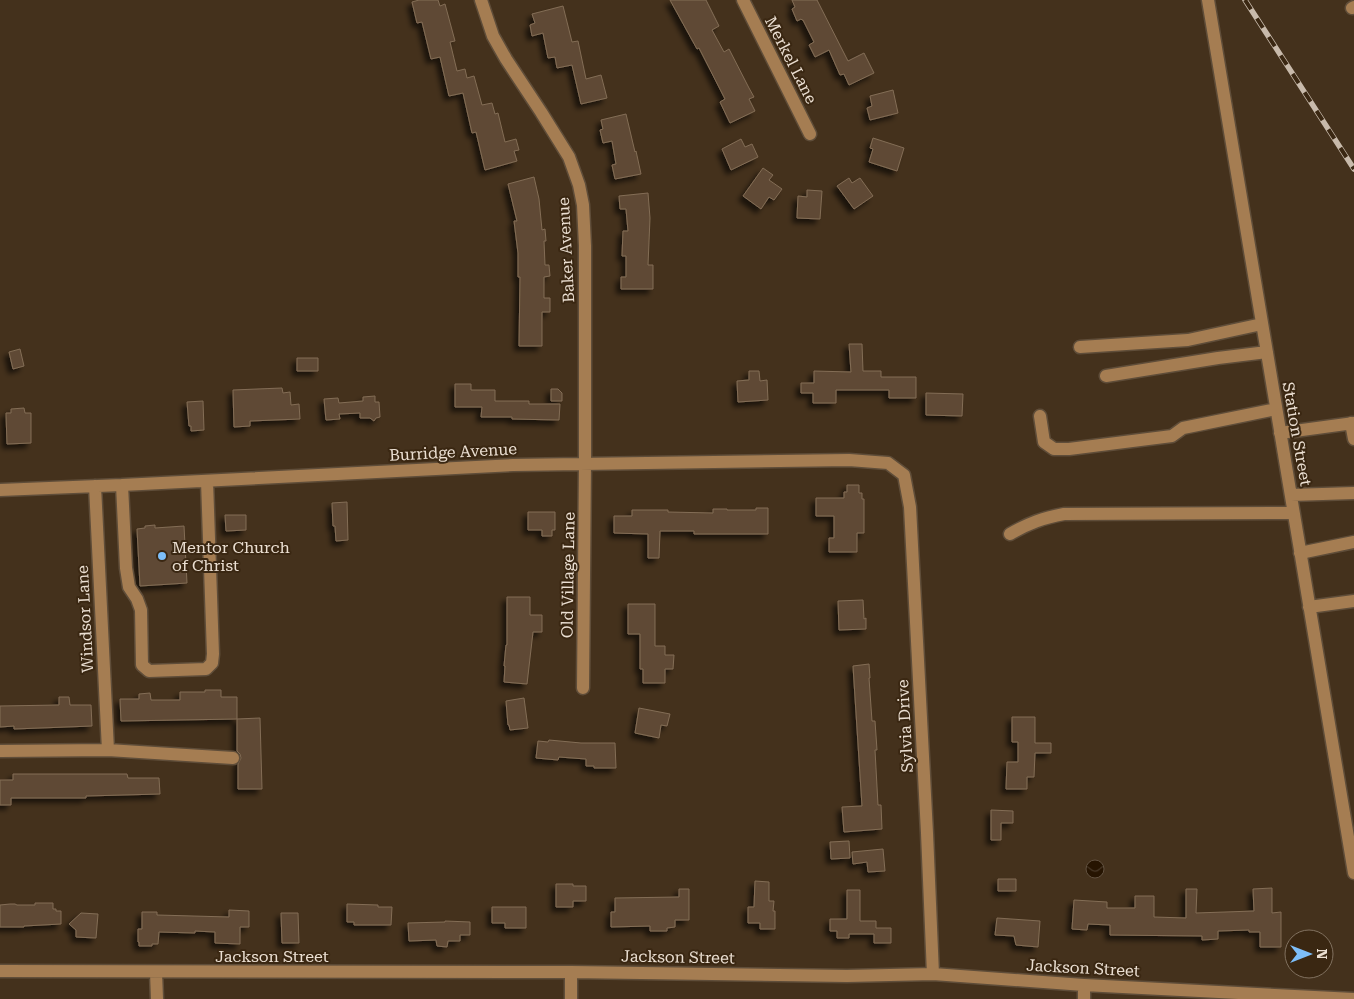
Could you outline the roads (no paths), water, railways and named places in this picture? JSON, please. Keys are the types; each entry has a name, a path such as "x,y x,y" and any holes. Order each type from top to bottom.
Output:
{"street":[{"name":"Baker Avenue","path":"481,0 493,36 506,60 569,157 580,191 585,220 585,464"},
{"name":"Merkel Lane","path":"743,0 810,134"},
{"name":"Station Street","path":"1208,0 1354,873"},
{"path":"1080,347 1188,340 1262,324"},
{"path":"1106,376 1267,352"},
{"path":"1040,416 1044,442 1054,449 1069,449 1172,436 1183,428 1276,409"},
{"path":"1280,433 1353,423 1354,439"},
{"name":"Burridge Avenue","path":"0,490 122,486 513,465 849,460 888,463 904,476"},
{"name":"Old Village Lane","path":"583,688 585,464"},
{"name":"Sylvia Drive","path":"904,476 910,506 927,823 932,974"},
{"path":"122,486 126,568 129,587 137,599 141,610 142,665 149,671 206,669 212,663 213,654 207,481"},
{"name":"Windsor Lane","path":"94,486 108,750"},
{"path":"1291,495 1354,493"},
{"path":"1010,534 1030,523 1064,514 1294,513"},
{"path":"1300,553 1354,542"},
{"path":"1309,607 1354,601"},
{"path":"0,751 108,750 233,758"},
{"name":"Jackson Street","path":"0,972 571,972 847,976 932,974 1084,985 1354,999"},
{"path":"156,972 157,999"},
{"path":"571,972 572,999"},
{"path":"1084,985 1084,999"}],"water":[{"path":"1095,860 1101,863 1104,869 1101,875 1095,878 1089,875 1086,869 1089,863"}],"railway":[{"path":"1245,0 1354,169"}],"place":[{"name":"Mentor Church of Christ","path":"162,556"}]}
